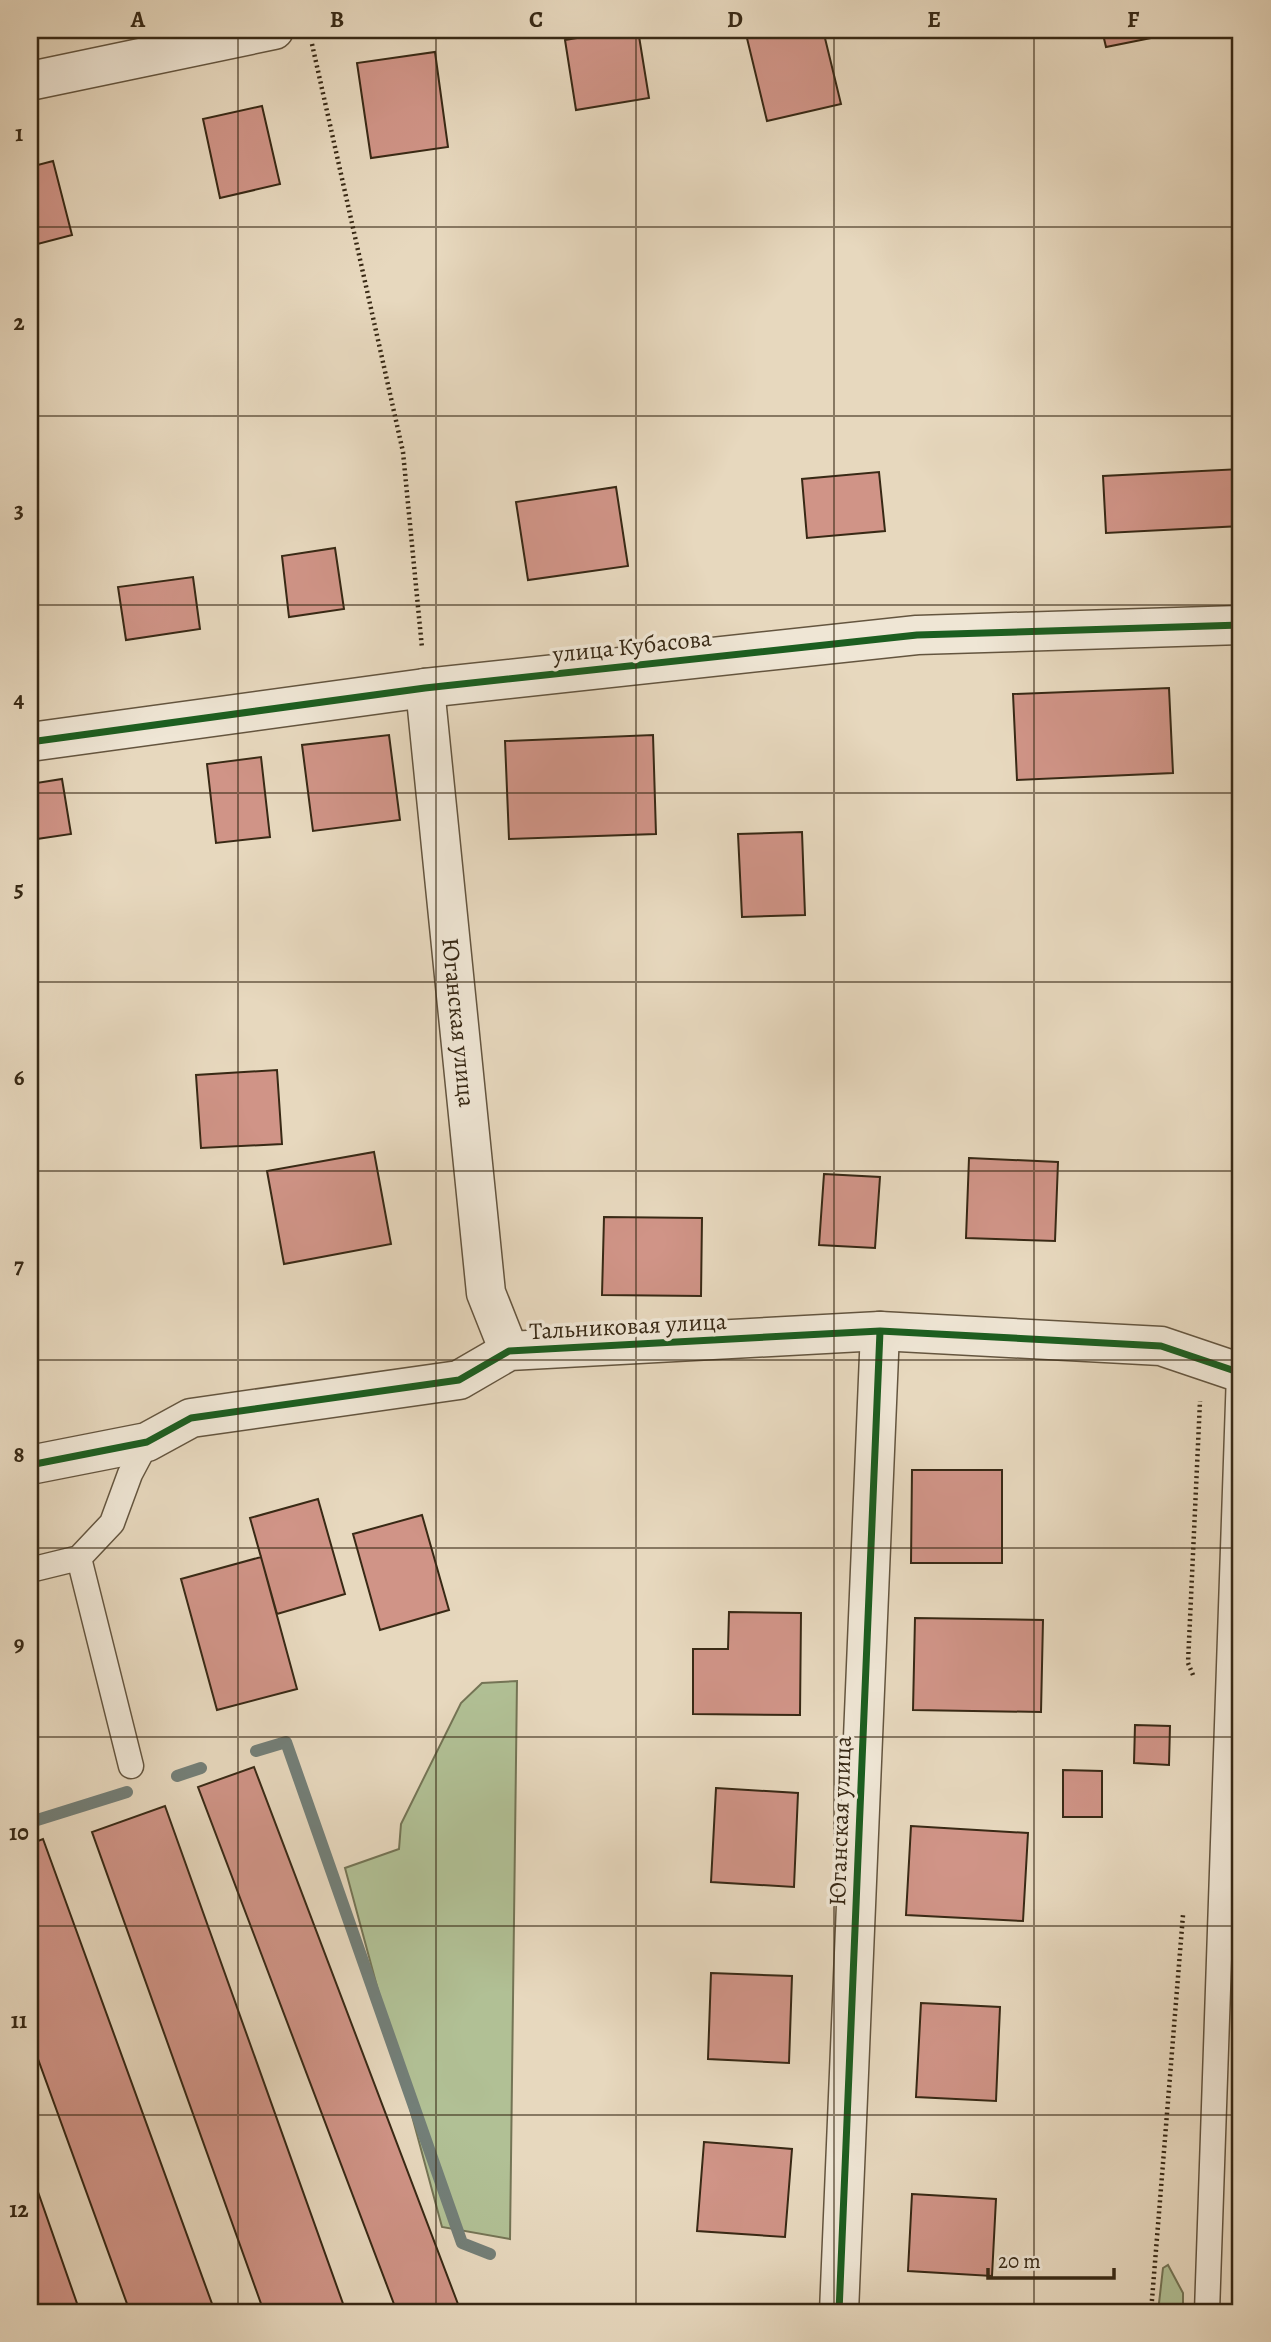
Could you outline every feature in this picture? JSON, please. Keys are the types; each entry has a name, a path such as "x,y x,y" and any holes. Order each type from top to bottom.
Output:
{"street":[{"path":"30,81 274,30"},
{"name":"улица Кубасова","path":"30,742 425,688 917,635 1241,625"},
{"name":"Юганская улица","path":"425,688 486,1293 509,1351"},
{"name":"Юганская улица","path":"839,2312 880,1331"},
{"name":"Тальниковая улица","path":"30,1465 147,1442 191,1419 458,1380 509,1351 880,1331 1161,1346 1240,1373"}],"lane":[{"path":"1207,2312 1240,1373"},
{"path":"30,1570 79,1558 112,1523 130,1474 147,1442"},
{"path":"79,1558 131,1766"}],"path":[{"path":"312,43 403,452 425,688"},
{"path":"1198,1686 1188,1663 1200,1393"},
{"path":"1151,2312 1184,1902"}],"green space":[{"path":"517,1681 510,2239 442,2227 345,1868 399,1849 401,1824 461,1703 482,1683"},
{"path":"1168,2265 1183,2293 1183,2312 1158,2312 1163,2268"}],"building":[{"path":"638,30 649,98 576,110 565,40"},
{"path":"745,30 823,30 841,104 767,121"},
{"path":"1102,30 1175,30 1176,33 1106,47"},
{"path":"435,52 448,147 371,158 357,63"},
{"path":"262,106 280,184 220,198 203,119"},
{"path":"53,161 72,235 30,246 30,167"},
{"path":"1241,469 1241,526 1106,533 1103,476"},
{"path":"879,472 885,531 807,538 802,479"},
{"path":"616,487 628,566 528,580 516,502"},
{"path":"335,548 344,609 289,617 282,556"},
{"path":"193,577 200,629 126,640 118,587"},
{"path":"1169,688 1173,773 1017,780 1013,694"},
{"path":"389,735 400,820 313,831 302,745"},
{"path":"653,735 656,834 509,839 505,741"},
{"path":"261,757 270,837 216,843 207,764"},
{"path":"62,779 71,834 30,840 30,784"},
{"path":"802,832 805,915 742,917 738,834"},
{"path":"277,1070 282,1144 201,1148 196,1075"},
{"path":"374,1152 391,1244 284,1264 267,1171"},
{"path":"969,1158 1058,1162 1055,1241 966,1238"},
{"path":"824,1174 880,1177 875,1248 819,1245"},
{"path":"604,1217 702,1218 701,1296 602,1295"},
{"path":"912,1470 1002,1470 1002,1563 911,1563"},
{"path":"318,1499 345,1594 277,1614 250,1518"},
{"path":"422,1515 449,1610 380,1630 353,1534"},
{"path":"261,1557 297,1689 217,1710 181,1579"},
{"path":"729,1612 801,1613 800,1715 693,1714 693,1649 728,1649"},
{"path":"915,1618 1043,1620 1041,1712 913,1710"},
{"path":"1135,1725 1170,1726 1169,1765 1134,1763"},
{"path":"254,1767 461,2312 397,2312 198,1787"},
{"path":"1063,1770 1102,1771 1102,1817 1063,1817"},
{"path":"716,1788 798,1793 794,1887 711,1882"},
{"path":"165,1806 346,2312 264,2312 92,1832"},
{"path":"911,1826 1028,1833 1023,1921 906,1915"},
{"path":"43,1839 215,2312 130,2312 30,2037 30,1844"},
{"path":"711,1973 792,1976 789,2063 708,2059"},
{"path":"921,2003 1000,2007 996,2101 916,2097"},
{"path":"704,2142 792,2149 785,2237 697,2231"},
{"path":"30,2169 80,2312 30,2312"},
{"path":"912,2194 996,2199 992,2276 908,2271"}],"waterway":[{"path":"256,1751 286,1742 462,2243 490,2254"},
{"path":"177,1776 201,1768"},
{"path":"34,1821 127,1792"}],"cycle path":[{"path":"30,742 425,688 917,635 1241,625"},
{"path":"30,1465 147,1442 191,1418 459,1380 509,1351 880,1331 1161,1346 1241,1373"},
{"path":"839,2312 880,1331"}]}
